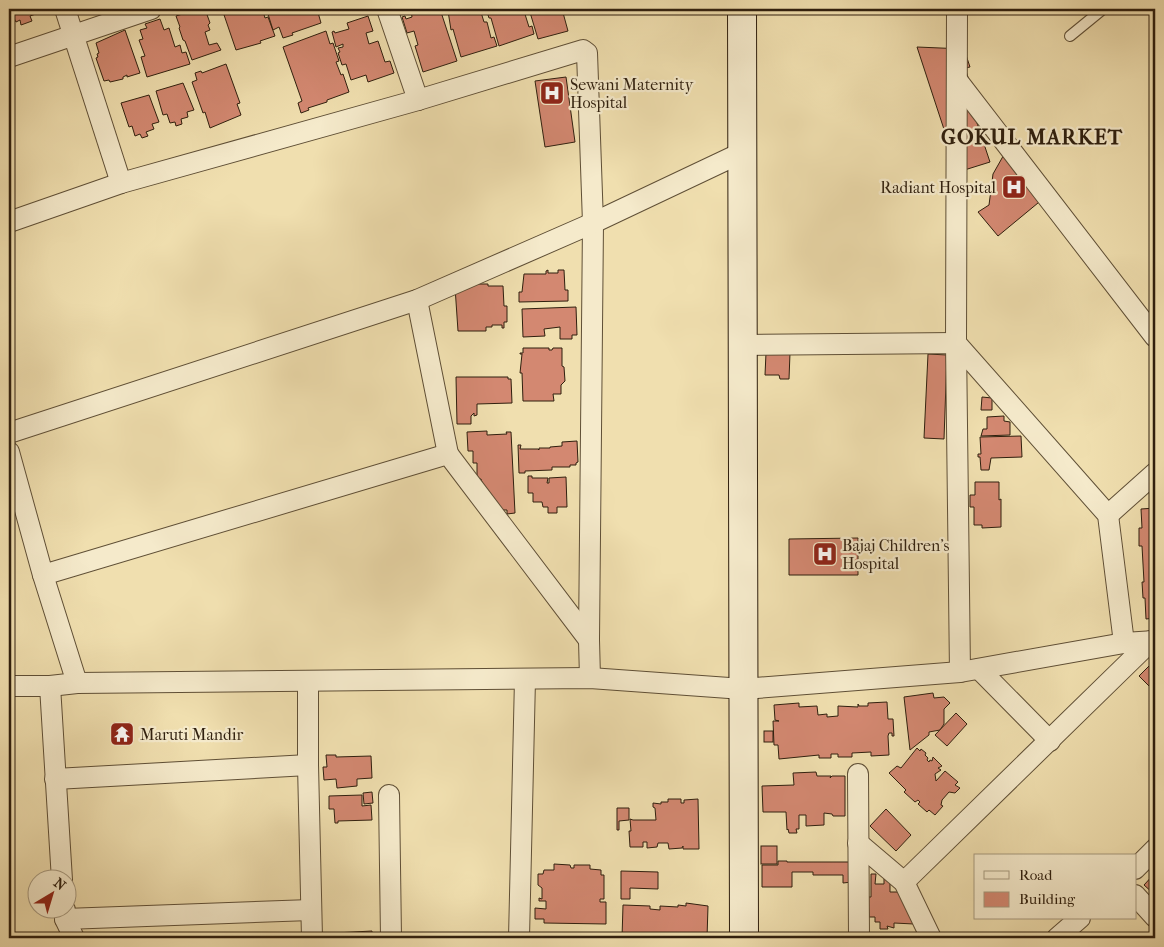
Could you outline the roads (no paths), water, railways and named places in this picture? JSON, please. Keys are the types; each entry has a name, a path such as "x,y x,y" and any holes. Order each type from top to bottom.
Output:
{"main road":[{"path":"742,9 744,938"}],"street":[{"path":"65,9 121,183"},
{"path":"9,57 151,9"},
{"path":"387,9 418,100"},
{"path":"957,9 956,343 970,670 1050,740"},
{"path":"9,222 121,183 418,100 583,50 585,51 587,53 593,223 590,678"},
{"path":"957,80 1155,337"},
{"path":"9,433 417,300 593,223 742,152"},
{"path":"417,300 448,454 589,640"},
{"path":"743,345 956,343 1108,515 1124,642"},
{"path":"9,452 43,575 77,683"},
{"path":"43,575 448,454"},
{"path":"1108,515 1155,473"},
{"path":"9,686 50,686 77,683 590,678 743,688 970,670 1124,642 1153,641"},
{"path":"904,882 1153,641"},
{"path":"519,938 525,679"},
{"path":"308,682 310,910 312,938"},
{"path":"50,686 61,870"},
{"path":"55,779 308,766"},
{"path":"858,774 859,938"},
{"path":"388,795 391,938"},
{"path":"858,843 904,882 931,938"},
{"path":"1136,868 1155,849"},
{"path":"1136,896 1155,917"},
{"path":"78,914 310,910"},
{"path":"67,920 74,938"},
{"path":"1057,938 1078,920"}],"lane":[{"path":"1070,36 1103,9"}],"place":[{"name":"Sewani Maternity Hospital","path":"552,93"},
{"name":"Radiant Hospital","path":"1014,187"},
{"name":"Bajaj Children's Hospital","path":"825,554"},
{"name":"Maruti Mandir","path":"122,734"}],"district":[{"name":"GOKUL MARKET","path":"1032,137"}]}
